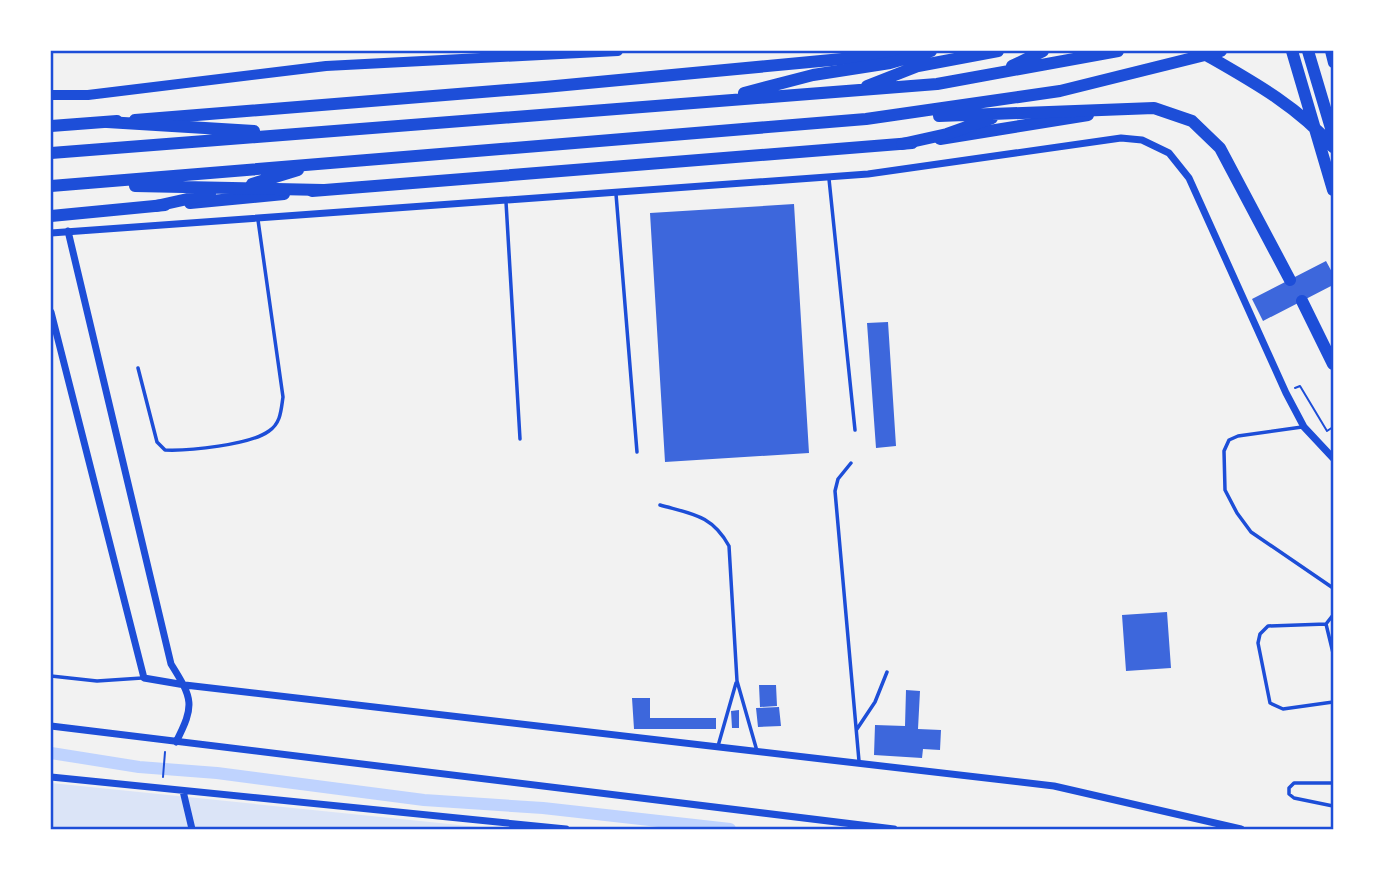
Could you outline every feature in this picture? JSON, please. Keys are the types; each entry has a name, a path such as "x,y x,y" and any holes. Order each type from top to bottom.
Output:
{"highway":[{"path":"51,126 545,87 874,56 899,51"},
{"path":"710,101 813,75 890,63 931,51"},
{"path":"854,91 918,66 998,51"},
{"path":"995,74 1044,51"},
{"path":"51,153 937,84 1118,51"},
{"path":"1199,51 1272,93 1333,146"},
{"path":"866,119 1060,91 1221,51"},
{"path":"1292,51 1333,190"},
{"path":"1308,51 1333,135"},
{"path":"902,144 947,134 1060,91"},
{"path":"51,216 323,190 902,144 1124,108"},
{"path":"51,186 866,119 1154,108 1182,115 1213,138 1290,279"},
{"path":"107,122 300,133"},
{"path":"156,206 231,189 321,163"},
{"path":"93,183 323,190"},
{"path":"1301,301 1333,364"}],"main road":[{"path":"51,95 88,95 326,66 618,51"},
{"path":"1329,51 1333,63"}],"street":[{"path":"51,233 828,177 1121,138 1149,143 1169,153 1189,178 1286,393 1304,427 1333,457"},
{"path":"68,231 171,664 190,696 190,714 176,741"},
{"path":"51,312 145,678 185,685 1054,786 1241,829"},
{"path":"51,726 894,829"},
{"path":"51,777 566,829"},
{"path":"183,791 192,829"}],"lane":[{"path":"828,177 855,430"},
{"path":"616,192 637,452"},
{"path":"506,200 520,439"},
{"path":"138,368 157,442 165,450 254,438 269,431 280,419 283,397 257,218"},
{"path":"1304,427 1238,436 1229,440 1224,452 1225,490 1251,532 1333,588"},
{"path":"851,463 838,479 835,491 859,763"},
{"path":"660,505 704,517 719,529 729,546 737,681 757,752"},
{"path":"1326,624 1333,615"},
{"path":"1326,624 1333,653"},
{"path":"1326,624 1268,626 1260,634 1258,643 1270,703 1283,709 1333,702"},
{"path":"856,730 875,702 887,671"},
{"path":"51,676 97,681 145,678"},
{"path":"718,747 737,681"},
{"path":"1333,783 1294,783 1289,788 1289,794 1294,798 1333,806"}],"path":[{"path":"1286,393 1300,386 1327,431 1333,427"},
{"path":"161,789 167,741"}],"shaded area":[{"path":"51,783 498,829 51,829"}],"building":[{"path":"794,204 809,453 665,462 650,213"},
{"path":"1326,261 1333,274 1333,285 1263,321 1252,299"},
{"path":"888,322 896,446 876,448 867,323"},
{"path":"1167,612 1171,668 1126,671 1122,615"},
{"path":"759,685 776,685 777,706 760,707"},
{"path":"906,690 920,691 918,729 941,730 940,750 923,749 922,758 874,755 875,725 905,726"},
{"path":"632,698 650,698 650,718 716,718 716,729 634,729"},
{"path":"779,707 781,726 758,727 756,708"},
{"path":"739,710 739,728 732,728 731,711"}],"waterway":[{"path":"51,753 139,767 217,773 424,800 543,808 730,829"}]}
